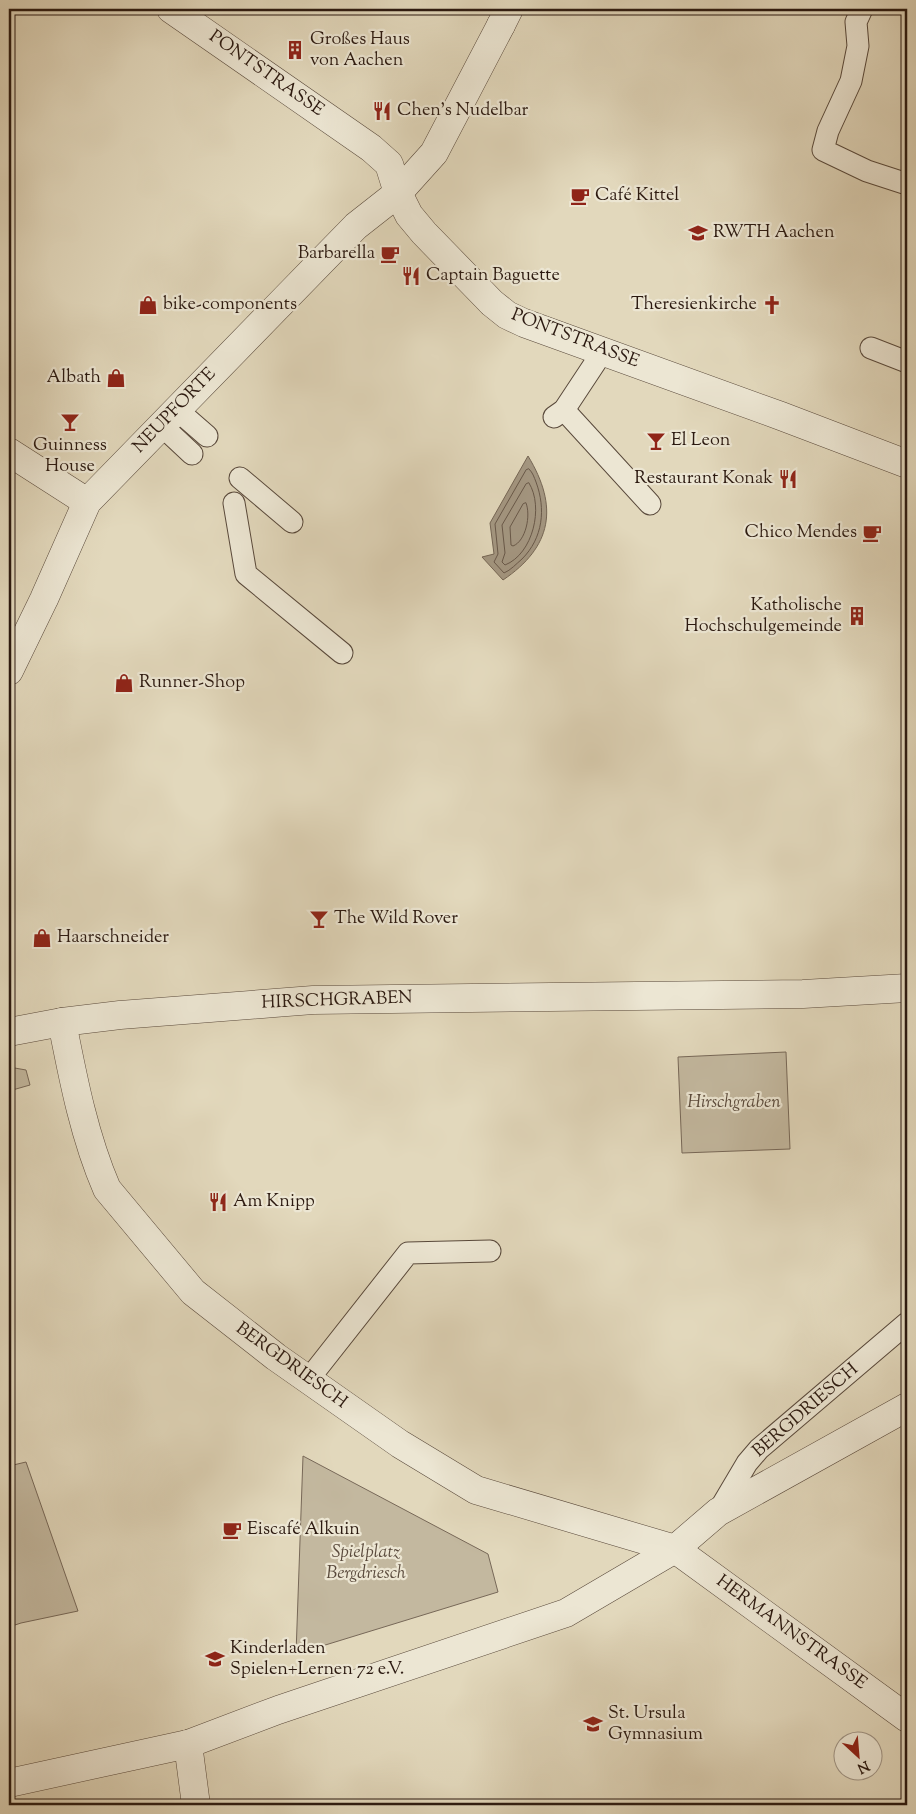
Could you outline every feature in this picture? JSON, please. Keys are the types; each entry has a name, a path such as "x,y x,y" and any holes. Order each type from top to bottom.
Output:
{"street":[{"name":"PONTSTRASSE","path":"171,9 371,148 390,164 398,193 409,215 492,303 507,315 907,464"},
{"name":"NEUPFORTE","path":"9,671 44,599 87,502 356,226 398,193 434,154 505,17"},
{"path":"9,452 87,502"},
{"name":"HIRSCHGRABEN","path":"9,1032 62,1022 120,1015 313,1000 803,994 907,988"},
{"name":"BERGDRIESCH","path":"62,1022 81,1111 99,1170 107,1189 193,1292 308,1380 400,1444 476,1490 675,1549"},
{"name":"BERGDRIESCH","path":"9,1783 188,1744 278,1710 566,1613 675,1549 718,1512 907,1407"},
{"name":"HERMANNSTRASSE","path":"675,1549 907,1718"},
{"path":"188,1744 196,1805"}],"lane":[{"path":"862,9 856,22 858,46 851,81 828,131 823,150 867,171 907,184"},
{"path":"871,348 907,362"},
{"path":"603,351 559,413 650,504"},
{"path":"169,417 207,436"},
{"path":"169,417 192,454"},
{"path":"240,478 292,522"},
{"path":"234,502 246,574 342,653"},
{"path":"308,1380 408,1253 490,1251"},
{"name":"BERGDRIESCH","path":"718,1512 747,1463 759,1449 907,1323"}],"green space":[{"name":"Hirschgraben","path":"786,1052 790,1149 682,1153 678,1057"},
{"path":"9,1067 26,1070 30,1085 9,1091"},
{"name":"Spielplatz Bergdriesch","path":"303,1456 488,1554 498,1592 296,1654"},
{"path":"26,1462 78,1611 9,1627 9,1466"}],"water":[{"path":"528,456 544,492 547,509 546,525 541,540 532,554 503,580 482,557 494,554 490,523"}],"place":[{"name":"Großes Haus von Aachen","path":"295,50"},
{"name":"Chen's Nudelbar","path":"382,111"},
{"name":"Café Kittel","path":"580,196"},
{"name":"RWTH Aachen","path":"698,233"},
{"name":"Barbarella","path":"390,254"},
{"name":"Captain Baguette","path":"411,276"},
{"name":"bike-components","path":"148,305"},
{"name":"Theresienkirche","path":"772,305"},
{"name":"Albath","path":"116,378"},
{"name":"Guinness House","path":"70,422"},
{"name":"El Leon","path":"656,441"},
{"name":"Restaurant Konak","path":"788,479"},
{"name":"Chico Mendes","path":"872,533"},
{"name":"Katholische Hochschulgemeinde","path":"857,616"},
{"name":"Runner-Shop","path":"124,683"},
{"name":"The Wild Rover","path":"319,919"},
{"name":"Haarschneider","path":"42,938"},
{"name":"Am Knipp","path":"218,1202"},
{"name":"Eiscafé Alkuin","path":"232,1530"},
{"name":"Kinderladen Spielen+Lernen 72 e.V.","path":"215,1659"},
{"name":"St. Ursula Gymnasium","path":"593,1724"}]}
